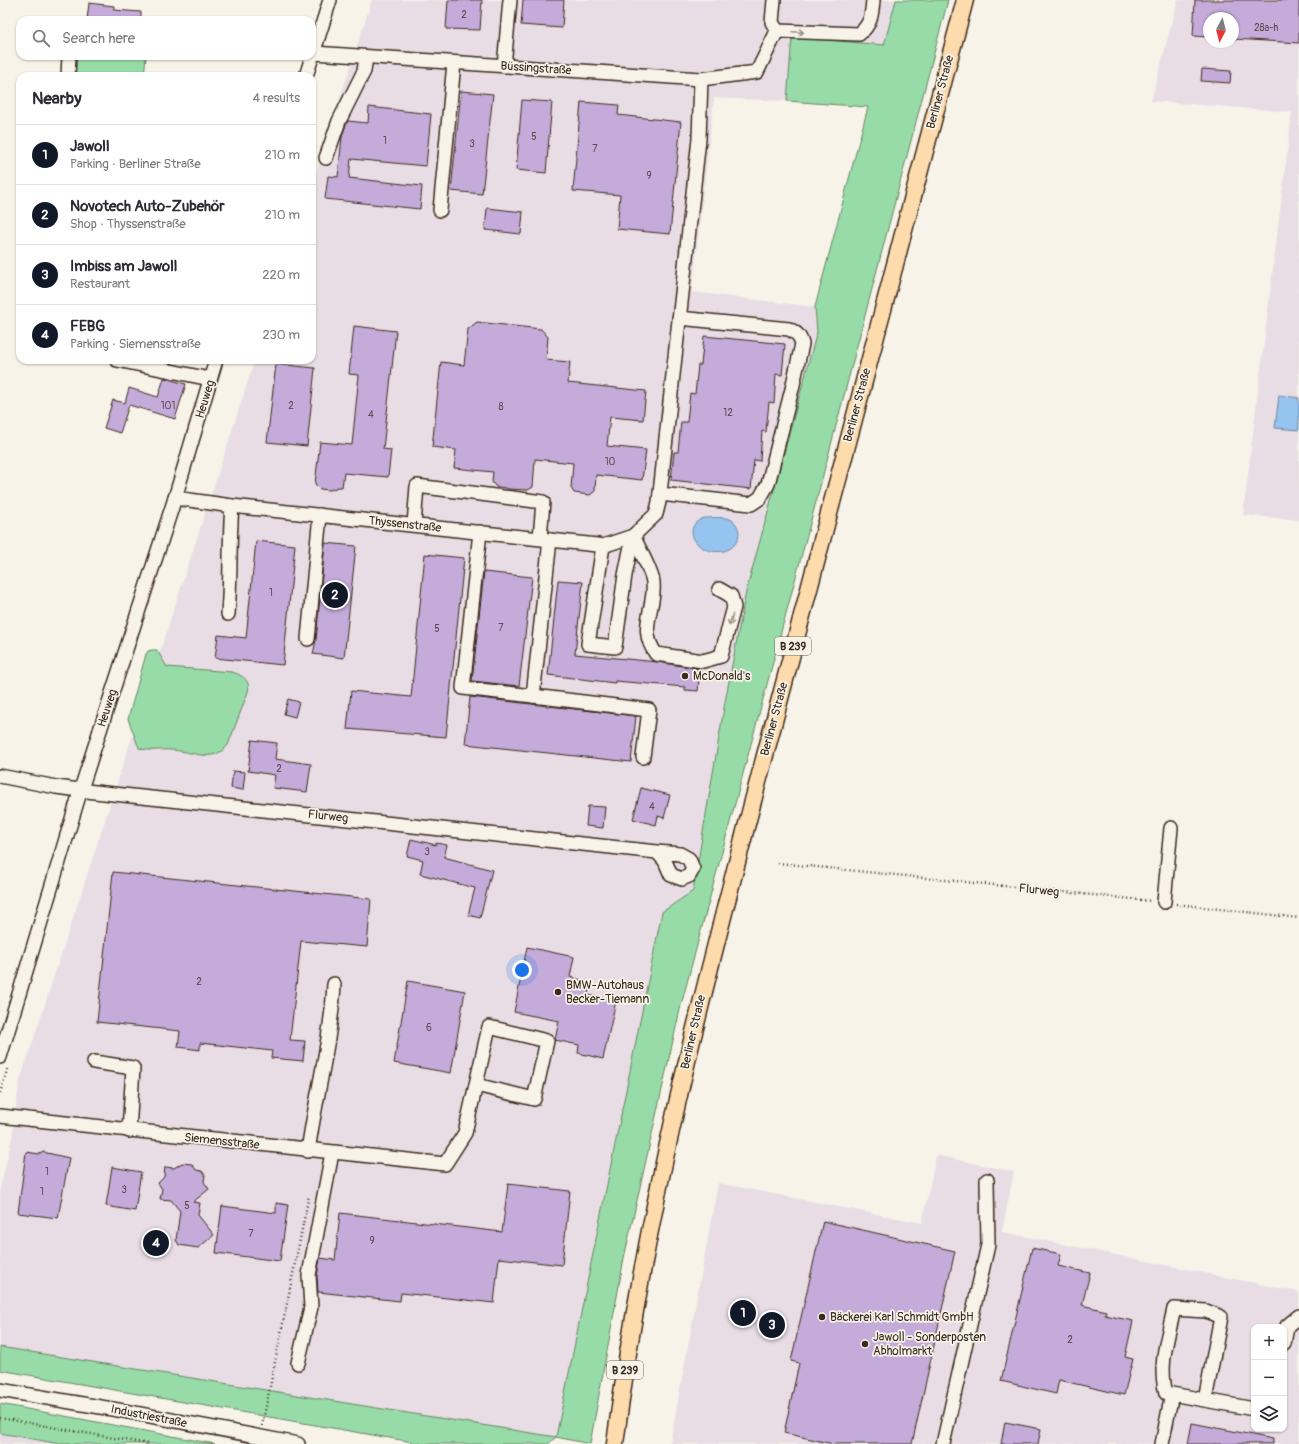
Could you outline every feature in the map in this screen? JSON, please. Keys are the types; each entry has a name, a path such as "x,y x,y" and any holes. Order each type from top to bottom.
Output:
{"main road":[{"name":"Berliner Straße","path":"615,1444 625,1368 655,1202 704,985 965,0"}],"street":[{"path":"316,46 330,0"},
{"path":"504,66 510,0"},
{"path":"774,0 772,22 777,30 858,34 865,30 869,23 873,0"},
{"name":"Büssingstraße","path":"316,53 702,79 757,72 777,30"},
{"path":"326,158 339,121 364,71 366,57"},
{"path":"68,72 70,60"},
{"path":"307,72 312,60"},
{"path":"440,210 454,63"},
{"path":"603,546 588,644 615,647 625,574 633,536 656,514 660,494 699,139 702,79"},
{"path":"660,494 750,504 760,498 768,484 802,344 800,337 796,332 789,329 679,318"},
{"path":"137,364 210,379"},
{"name":"Heuweg","path":"0,1057 81,789 175,498 215,364"},
{"path":"414,525 417,486 543,502 545,539 533,696"},
{"name":"Thyssenstraße","path":"175,498 232,506 603,546 633,536"},
{"path":"228,614 231,580 230,530 232,506"},
{"path":"308,639 320,515"},
{"path":"480,532 463,688 649,710 643,757"},
{"path":"633,536 653,581 647,633 649,645 656,654 703,661 721,656 734,607 731,596 719,589"},
{"name":"Flurweg","path":"0,776 56,787 657,852"},
{"path":"1164,902 1171,828"},
{"path":"308,1151 313,1114 329,1041 334,984"},
{"path":"489,1028 547,1041 534,1099 476,1085 489,1028"},
{"path":"94,1062 133,1068 128,1131"},
{"name":"Siemensstraße","path":"0,1116 308,1151 445,1164 465,1133 476,1085"},
{"path":"298,1363 311,1307 309,1275 332,1153"},
{"path":"943,1444 988,1246 986,1180"},
{"path":"1205,1400 1221,1317 1206,1311 1174,1309 1164,1353 1163,1380 1166,1393 1251,1408"},
{"path":"1287,1326 1299,1316"},
{"name":"Industriestraße","path":"0,1390 124,1411 298,1444"},
{"path":"1162,1444 1172,1394"}],"path":[{"name":"Flurweg","path":"778,863 1164,902 1299,918"},
{"path":"260,1437 310,1191"},
{"path":"0,1418 148,1444"}],"shaded area":[{"path":"372,0 896,0 884,45 792,37 787,101 714,98 692,292 815,307 817,332 746,592 725,702 693,892 662,912 556,1437 0,1347 0,1188 12,1138 19,1084 254,364 316,364 316,173"},
{"path":"1178,0 1299,0 1299,520 1243,515 1292,112 1151,101"},
{"path":"936,1155 1014,1172 1002,1232 1299,1292 1299,1444 670,1444 718,1183 922,1223"},
{"path":"0,1433 60,1444 0,1444"}],"green space":[{"path":"896,0 948,0 817,498 681,1005 624,1258 590,1444 556,1437 662,912 693,891 725,702 746,592 817,332 815,307 868,107 787,101 792,37 884,45"},
{"path":"74,60 146,60 144,72 72,72"},
{"path":"157,650 167,667 232,672 242,676 247,681 249,688 248,692 228,745 222,751 215,754 201,755 178,751 139,748 128,719 146,654 148,651"},
{"path":"0,1347 556,1437 548,1444 424,1444 0,1370"},
{"path":"0,1404 215,1444 60,1444 0,1433"}],"water":[{"path":"1279,395 1299,398 1299,430 1275,428"},
{"path":"704,518 722,518 732,520 736,524 739,533 736,543 724,551 705,549 699,545 694,539 692,533 693,527 697,522"}],"building":[{"path":"448,0 482,0 480,30 446,29"},
{"path":"523,0 564,0 562,28 521,25"},
{"path":"1195,0 1299,0 1299,43 1239,39 1239,12 1203,12 1203,37 1193,36"},
{"path":"89,3 114,6 114,10 141,12 141,16 87,16"},
{"path":"1202,69 1231,71 1230,83 1201,81"},
{"path":"461,91 493,94 482,194 451,191"},
{"path":"522,100 552,102 546,173 516,170"},
{"path":"581,102 619,105 618,115 681,122 670,234 617,229 620,195 573,191"},
{"path":"369,107 431,114 426,166 351,159 349,178 422,186 420,209 325,199 328,176 338,177 342,137 346,124 348,121 368,123"},
{"path":"487,208 523,212 521,234 485,230"},
{"path":"477,322 541,329 548,337 546,360 570,362 568,383 646,391 643,420 610,417 607,446 646,450 642,480 596,475 595,491 590,495 574,493 571,488 573,463 535,459 533,487 528,490 508,489 496,487 492,482 493,472 454,468 456,450 432,447 441,362 464,365 468,329"},
{"path":"354,326 396,331 383,449 391,450 388,477 344,473 342,487 330,490 320,489 315,484 320,442 352,445 359,375 349,374"},
{"path":"704,336 785,344 782,375 776,374 774,403 769,402 766,432 762,431 760,461 754,460 751,489 671,480 674,452 678,452 681,422 687,422 690,393 695,394 698,365 701,365"},
{"path":"276,364 315,368 307,446 267,442"},
{"path":"164,378 186,384 175,419 129,405 120,433 104,428 113,400 125,403 129,388 158,397"},
{"path":"256,541 295,545 283,665 215,658 218,635 246,638"},
{"path":"325,543 356,546 344,658 313,654 316,640"},
{"path":"425,554 464,558 446,737 347,729 351,691 411,697"},
{"path":"484,572 532,577 519,686 472,681"},
{"path":"558,580 583,582 575,654 658,662 700,669 698,691 685,690 685,687 615,681 615,683 548,675"},
{"path":"470,697 636,716 631,762 465,744"},
{"path":"288,699 299,702 295,717 284,714"},
{"path":"252,740 277,743 275,759 311,764 307,792 273,788 275,775 248,771"},
{"path":"233,771 245,772 243,790 231,788"},
{"path":"641,788 670,795 664,818 658,816 656,825 633,819"},
{"path":"588,806 605,807 603,828 586,826"},
{"path":"411,839 436,845 436,843 447,845 444,857 492,870 480,918 468,915 475,888 420,874 423,860 407,856"},
{"path":"113,872 371,899 367,947 301,941 290,1040 305,1041 303,1061 271,1058 272,1051 200,1043 200,1050 178,1047 180,1031 97,1022"},
{"path":"527,947 574,957 570,977 590,982 588,995 616,1001 603,1059 578,1053 579,1045 555,1040 559,1021 514,1012"},
{"path":"408,981 465,991 451,1073 394,1063"},
{"path":"26,1152 40,1154 43,1152 69,1158 58,1218 18,1213"},
{"path":"182,1163 192,1164 196,1170 202,1171 205,1175 204,1182 209,1189 193,1202 200,1203 198,1215 214,1235 198,1248 179,1245 176,1240 180,1211 171,1200 160,1199 162,1189 158,1183 164,1177 165,1167 174,1168"},
{"path":"112,1167 141,1172 135,1211 106,1206"},
{"path":"508,1184 570,1191 562,1265 499,1258 494,1303 401,1293 400,1301 318,1292 317,1276 320,1258 335,1260 340,1213 502,1232"},
{"path":"276,1203 288,1205 280,1261 216,1253 222,1206 276,1213"},
{"name":"Jawoll - Sonderposten Abholmarkt","path":"823,1221 955,1251 912,1444 833,1444 784,1433 799,1363 791,1361"},
{"path":"1032,1248 1061,1254 1058,1266 1090,1273 1082,1305 1106,1311 1105,1315 1133,1321 1125,1357 1133,1359 1124,1395 1059,1380 1056,1394 1001,1381"},
{"path":"1005,1422 1041,1429 1038,1444 1001,1444"},
{"path":"1192,1423 1273,1439 1273,1444 1188,1444"}],"place":[{"name":"Novotech Auto-Zubehör","path":"335,595"},
{"name":"McDonald's","path":"685,676"},
{"name":"BMW-Autohaus Becker-Tiemann","path":"558,992"},
{"name":"FEBG","path":"156,1243"},
{"name":"Jawoll","path":"743,1313"},
{"name":"Bäckerei Karl Schmidt GmbH","path":"822,1317"},
{"name":"Imbiss am Jawoll","path":"772,1325"},
{"name":"Jawoll - Sonderposten Abholmarkt","path":"865,1344"}]}
